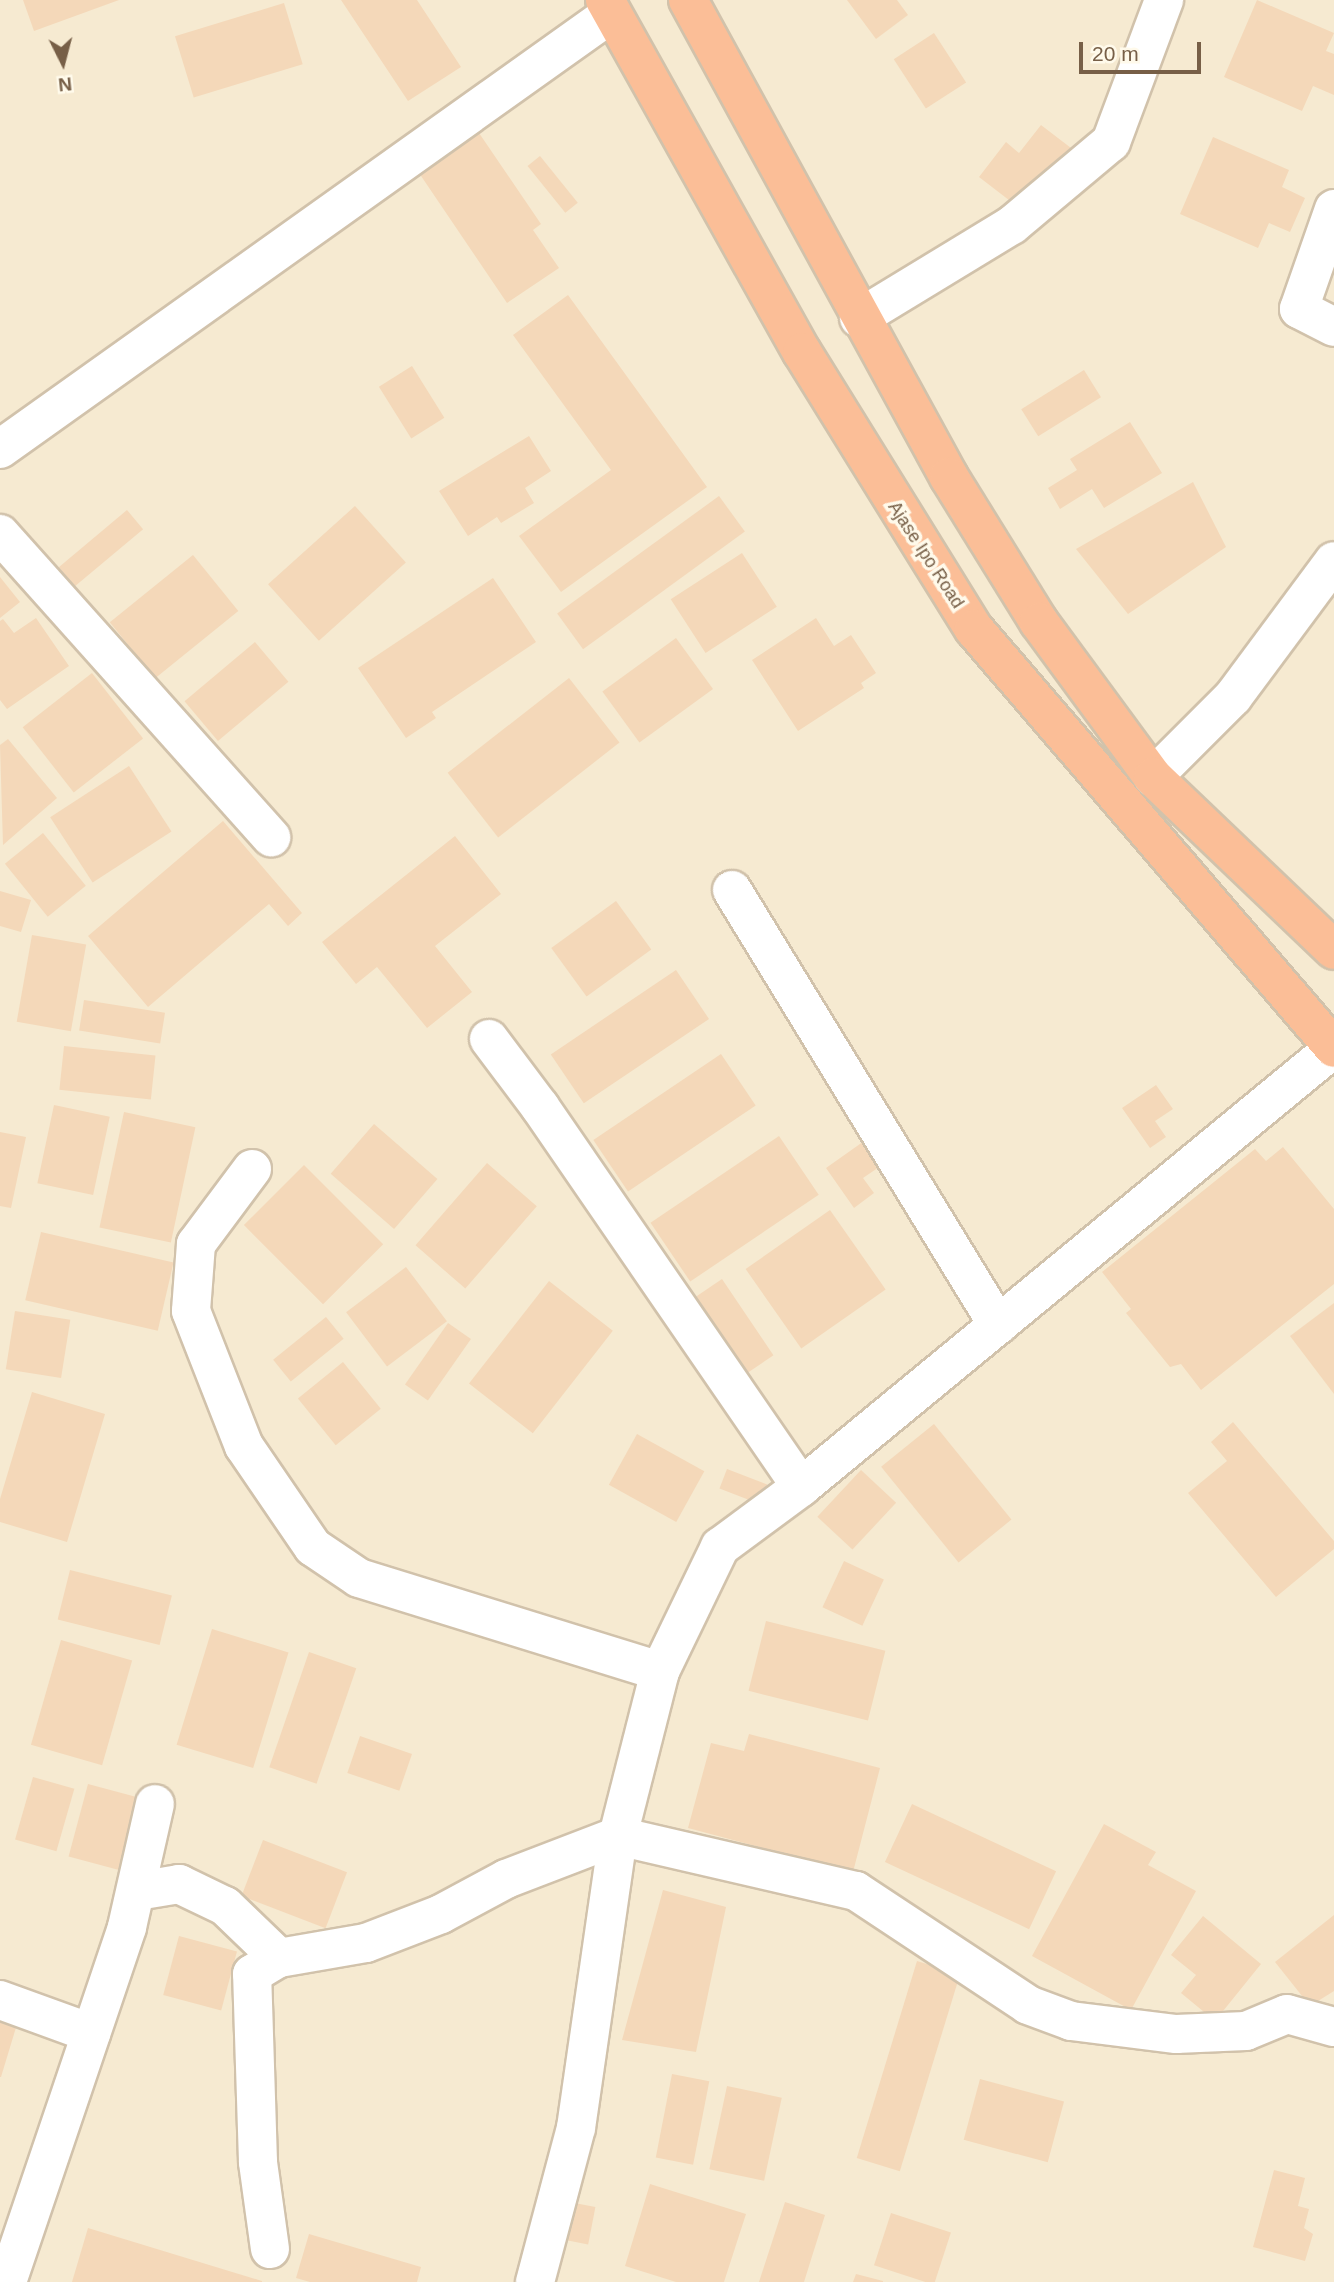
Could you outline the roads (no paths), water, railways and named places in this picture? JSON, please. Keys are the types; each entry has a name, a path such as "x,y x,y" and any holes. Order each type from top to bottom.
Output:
{"highway":[{"path":"688,0 859,318 949,477 1040,622 1153,777 1334,950"},
{"name":"Ajase Ipo Road","path":"609,7 802,352 974,629 1334,1048"}],"street":[{"path":"859,318 1012,225 1111,142 1164,0"},
{"path":"0,449 609,7"},
{"path":"1334,209 1299,309 1334,327"},
{"path":"0,534 271,836"},
{"path":"1153,777 1233,697 1334,561"},
{"path":"732,890 998,1325"},
{"path":"489,1039 540,1107 802,1487"},
{"path":"536,2282 576,2128 618,1836 660,1671 720,1547 802,1487 1334,1048"},
{"path":"252,1169 196,1244 191,1311 244,1446 313,1547 359,1578 660,1671"},
{"path":"7,2282 137,1891 155,1804"},
{"path":"270,2249 258,2162 252,1974 279,1958 366,1943 441,1914 506,1879 618,1836 856,1891 1028,2005 1071,2021 1144,2033 1188,2033 1245,2031 1287,2014 1334,2027"},
{"path":"137,1891 179,1885 225,1906 279,1958"},
{"path":"0,2000 90,2033"}]}
